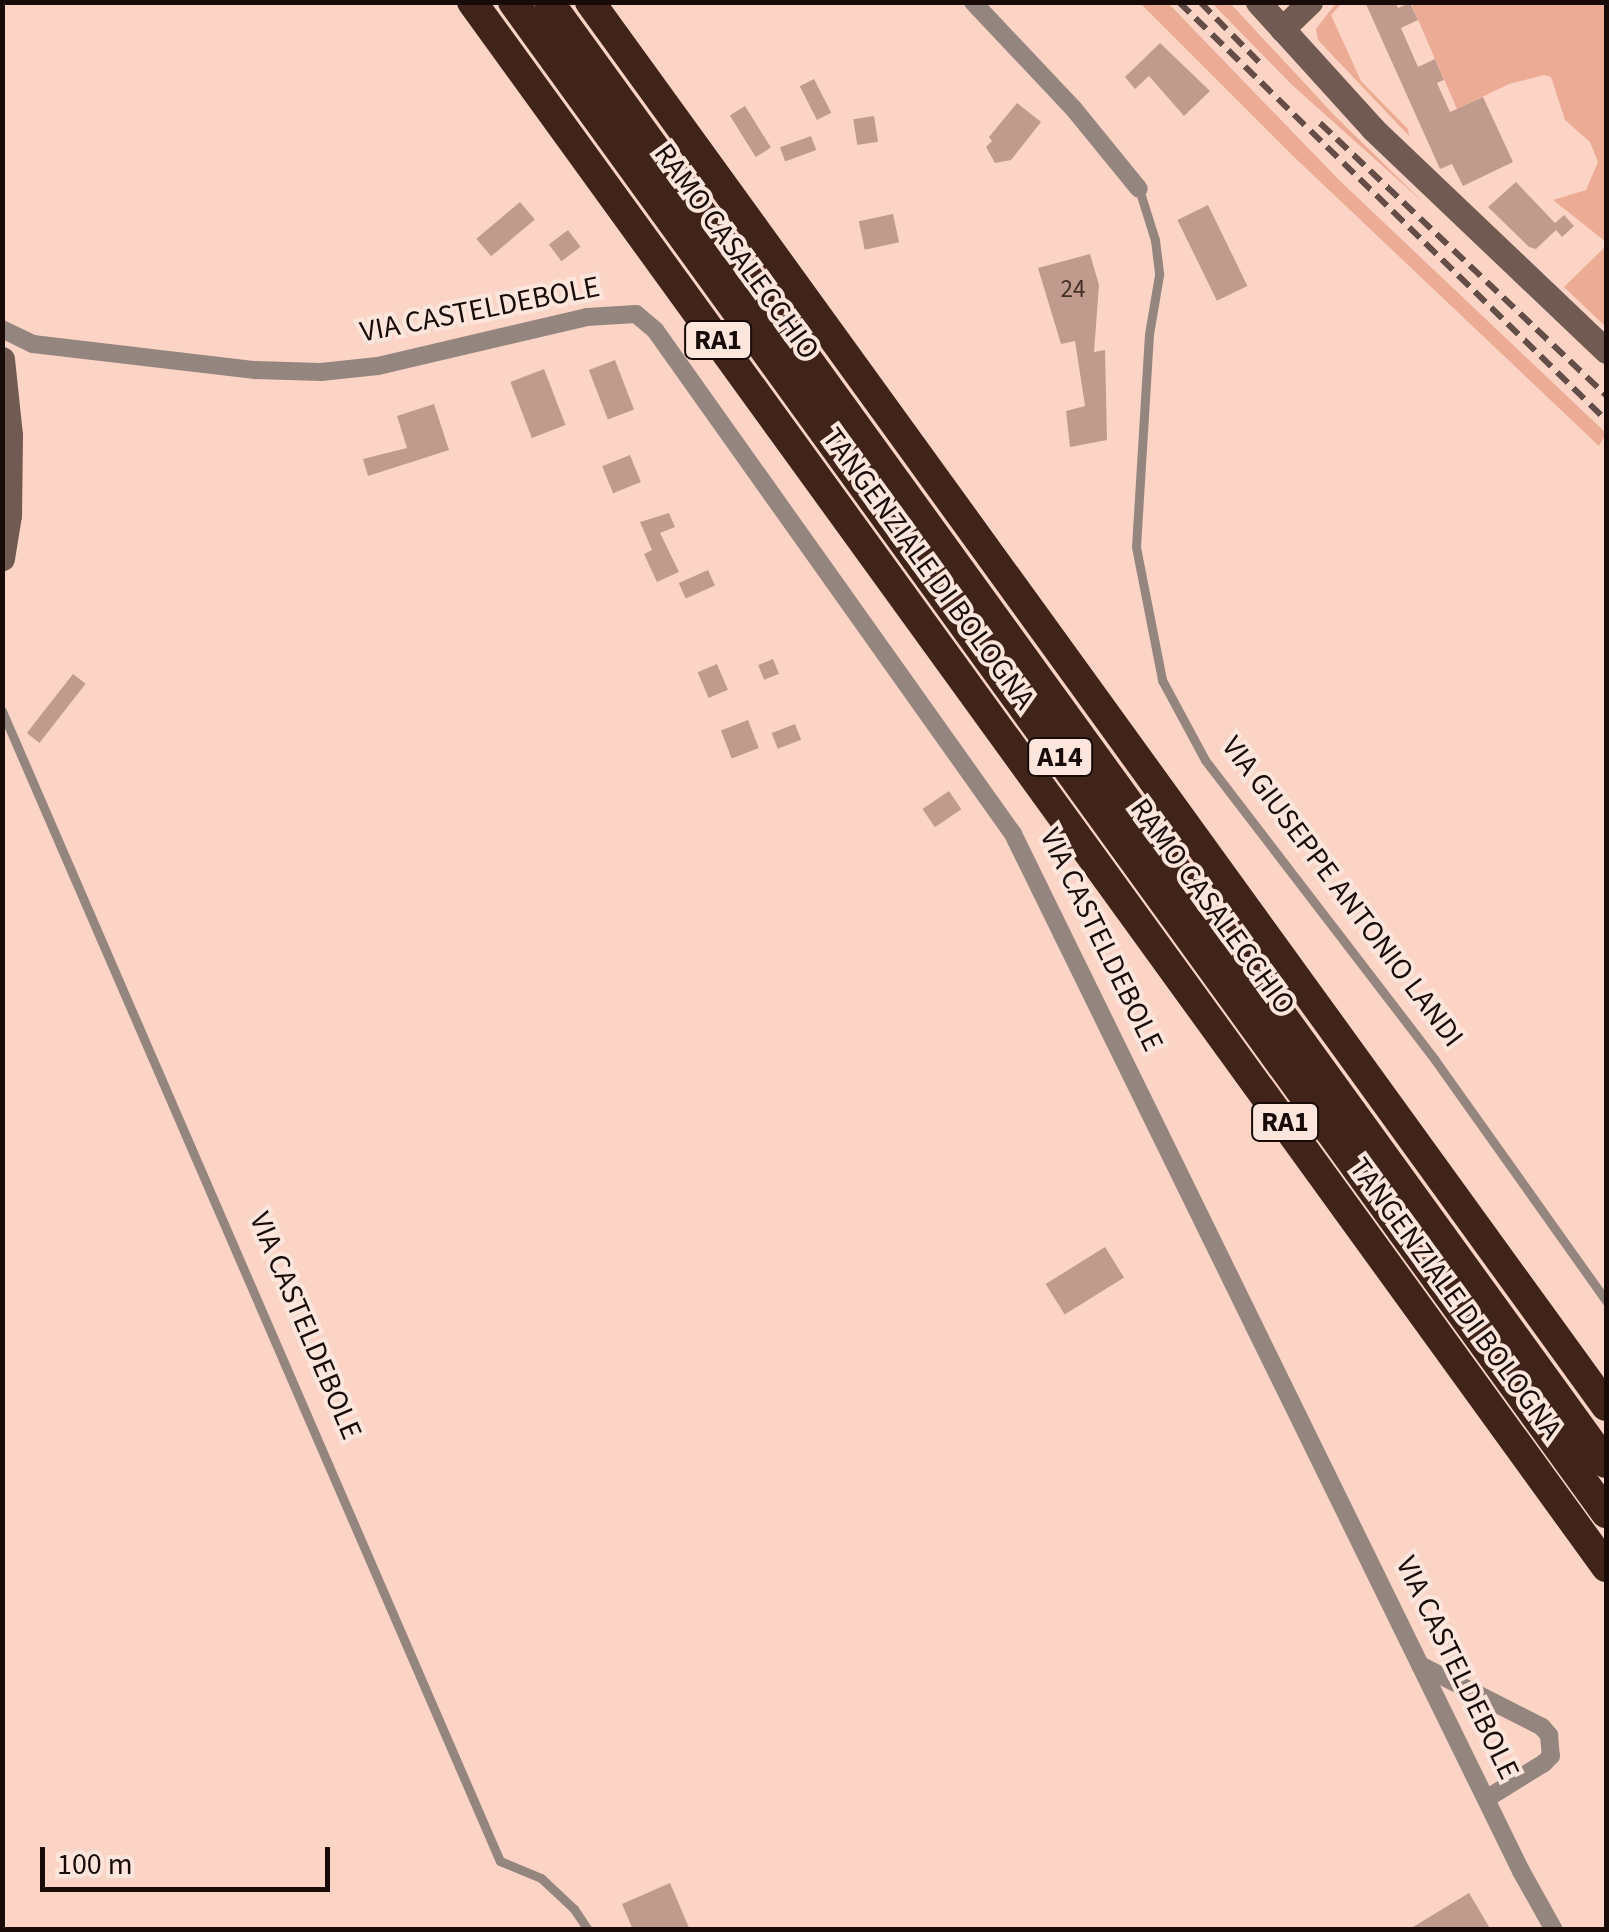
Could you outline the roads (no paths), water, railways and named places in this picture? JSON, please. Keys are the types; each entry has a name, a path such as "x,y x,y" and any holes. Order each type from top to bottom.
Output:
{"highway":[{"name":"TANGENZIALE DI BOLOGNA","path":"472,2 1606,1568"},
{"name":"RAMO CASALECCHIO","path":"513,2 1606,1513"},
{"name":"RAMO CASALECCHIO","path":"549,2 1606,1463"},
{"name":"TANGENZIALE DI BOLOGNA","path":"590,2 1606,1406"}],"main road":[{"path":"1258,2 1373,129 1606,352"},
{"path":"1282,29 1310,2"},
{"path":"2,558 9,515 4,367"}],"street":[{"name":"VIA GIUSEPPE ANTONIO LANDI","path":"972,2 1072,108 1138,189"},
{"name":"VIA CASTELDEBOLE","path":"2,328 33,344 255,370 321,372 378,366 587,318 636,314 655,330 1012,834 1554,1930"},
{"path":"4,367 33,344"},
{"path":"1420,1665 1542,1727 1550,1736 1550,1756 1544,1763 1486,1799"}],"lane":[{"name":"VIA GIUSEPPE ANTONIO LANDI","path":"1138,189 1155,240 1160,274 1146,368 1136,548 1162,680 1205,760 1435,1060 1606,1302"},
{"name":"VIA CASTELDEBOLE","path":"2,711 500,1861 541,1878 574,1909 588,1930"}],"railway":[{"path":"1179,2 1606,420"},
{"path":"1200,2 1260,63"},
{"path":"1320,123 1606,395"}]}
